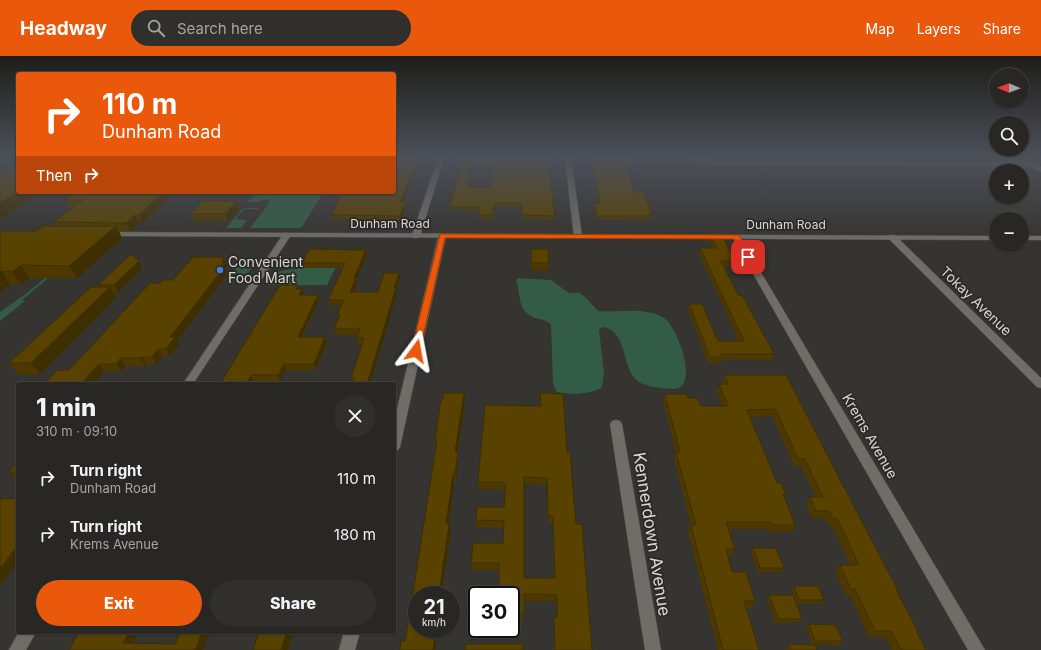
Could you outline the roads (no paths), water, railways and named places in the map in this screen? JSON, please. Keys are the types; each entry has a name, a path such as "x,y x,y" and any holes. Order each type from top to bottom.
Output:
{"street":[{"path":"416,236 432,186"},
{"path":"572,186 578,236"},
{"name":"Dunham Road","path":"99,234 989,238"},
{"path":"189,382 287,235"},
{"path":"396,438 442,236"},
{"name":"Krems Avenue","path":"736,237 977,650"},
{"name":"Tokay Avenue","path":"892,237 1041,384"},
{"path":"1029,238 1041,238"},
{"name":"Kennerdown Avenue","path":"616,424 653,650"},
{"path":"17,650 27,634"},
{"path":"348,650 352,634"}],"place":[{"name":"Convenient Food Mart","path":"220,270"}]}
